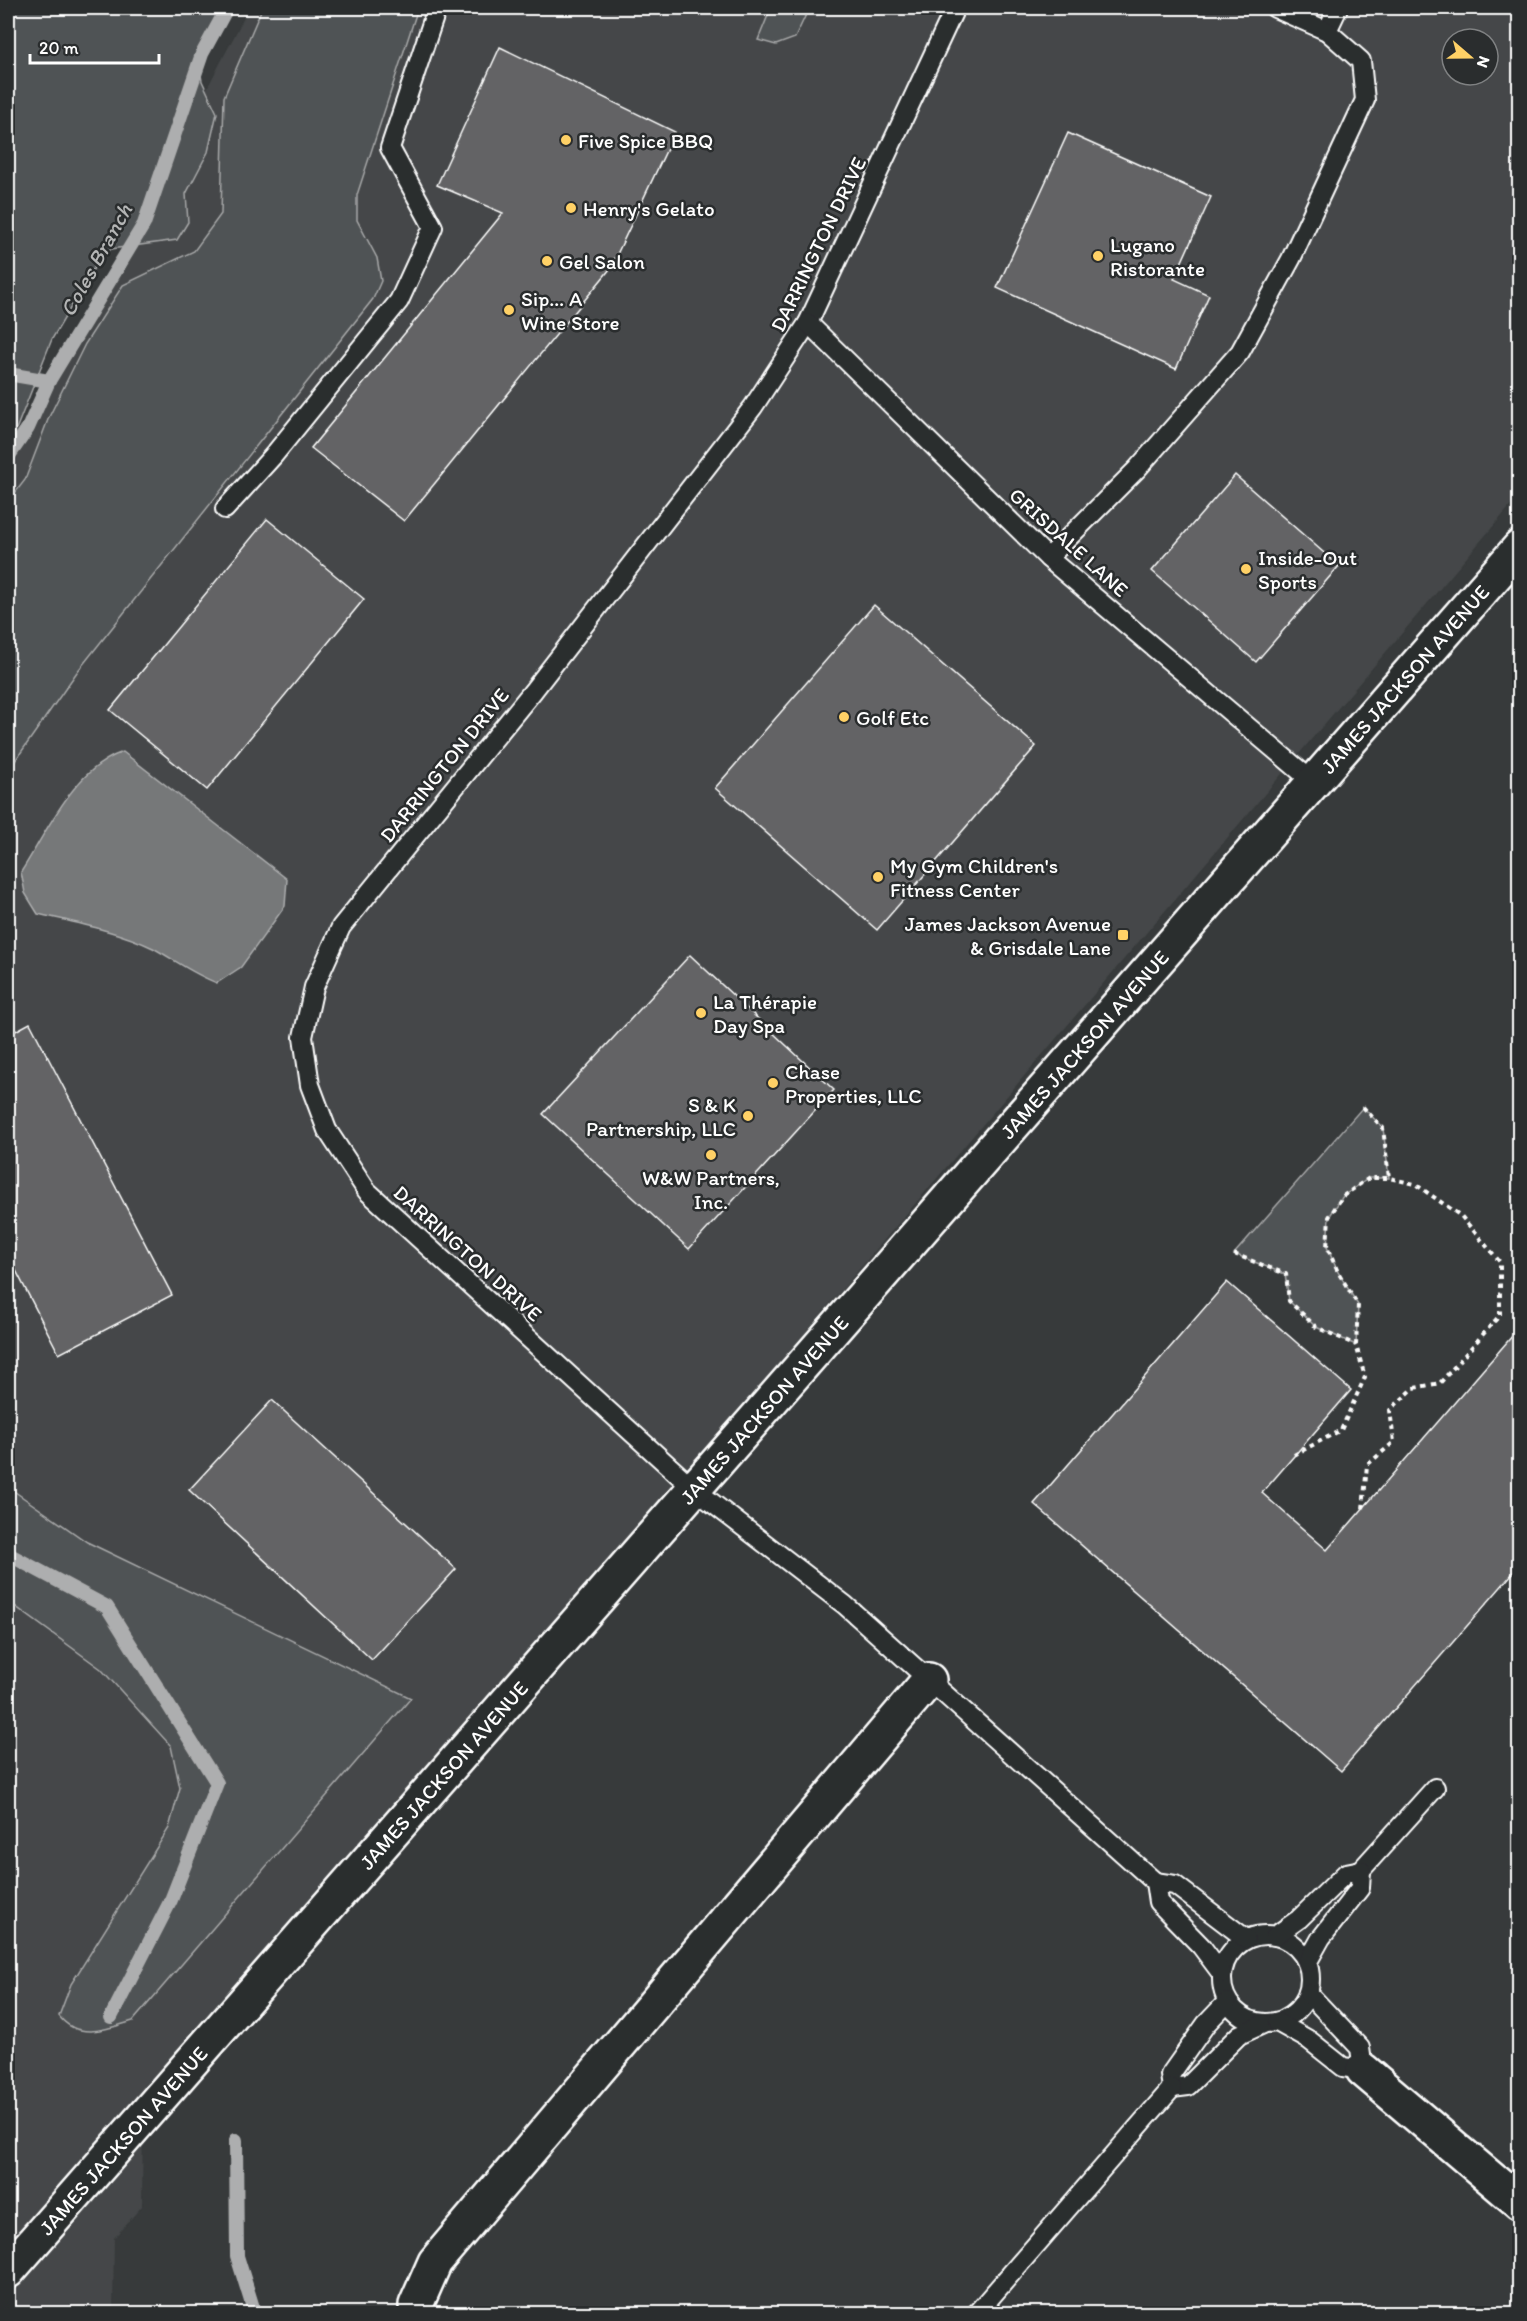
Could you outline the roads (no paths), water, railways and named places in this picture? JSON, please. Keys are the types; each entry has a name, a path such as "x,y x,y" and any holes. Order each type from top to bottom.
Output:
{"street":[{"name":"JAMES JACKSON AVENUE","path":"8,2271 1312,781 1520,547"},
{"path":"417,2313 416,2306 435,2262 930,1680"},
{"path":"1363,2070 1520,2203"}],"lane":[{"path":"225,509 273,456 399,301 434,227 390,148 437,8"},
{"name":"DARRINGTON DRIVE","path":"955,8 808,323 753,406 534,691 341,927 314,987 303,1038 310,1085 327,1130 367,1191 694,1489 845,1605 1155,1881"},
{"path":"1048,558 1137,469 1240,352 1291,259 1365,100 1361,61 1328,31 1275,8"},
{"path":"1328,31 1338,8"},
{"name":"GRISDALE LANE","path":"808,323 1048,558 1312,781"},
{"path":"1275,1936 1299,1919 1346,1873 1361,1870 1436,1788"},
{"path":"1307,1963 1321,1938 1360,1888 1361,1870"},
{"path":"1222,1974 1201,1946 1158,1902 1155,1881 1175,1885 1246,1939"},
{"path":"976,2313 1172,2088 1188,2086 1239,2035 1270,2023 1301,2006 1308,1993 1310,1978 1307,1963 1300,1950 1288,1940 1275,1936 1260,1935 1246,1939 1233,1948 1225,1960 1222,1974 1222,1988 1227,2002 1236,2013 1249,2020 1270,2023 1309,2040 1343,2067 1363,2070 1360,2048 1308,1993"},
{"path":"1172,2088 1170,2075 1180,2058 1227,2002"}],"waterway":[{"name":"Coles Branch","path":"8,457 28,428 49,381 144,224 202,54 227,8"},
{"path":"8,374 49,381"},
{"path":"8,1554 107,1607 217,1783 171,1900 111,2017"},
{"path":"236,2140 237,2256 255,2314"}],"place":[{"name":"Five Spice BBQ","path":"566,140"},
{"name":"Henry's Gelato","path":"571,208"},
{"name":"Lugano Ristorante","path":"1098,256"},
{"name":"Gel Salon","path":"547,261"},
{"name":"Sip… A Wine Store","path":"509,310"},
{"name":"Inside-Out Sports","path":"1246,569"},
{"name":"Golf Etc","path":"844,717"},
{"name":"My Gym Children's Fitness Center","path":"878,877"},
{"name":"James Jackson Avenue & Grisdale Lane","path":"1123,935"},
{"name":"La Thérapie Day Spa","path":"701,1013"},
{"name":"Chase Properties, LLC","path":"773,1083"},
{"name":"S & K Partnership, LLC","path":"748,1116"},
{"name":"W&W Partners, Inc.","path":"711,1155"}]}
